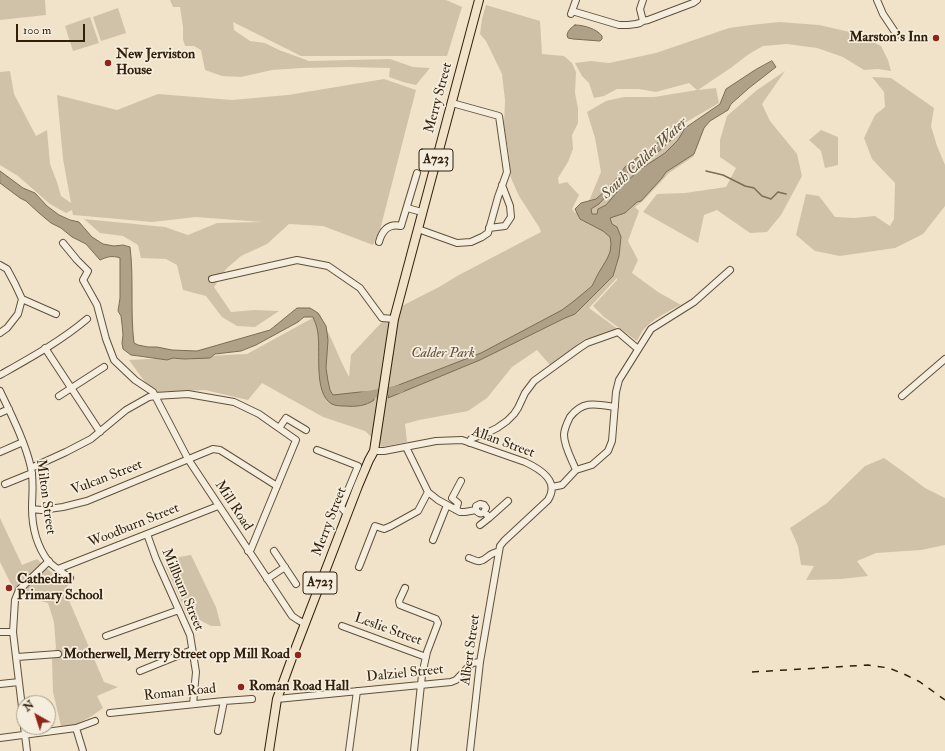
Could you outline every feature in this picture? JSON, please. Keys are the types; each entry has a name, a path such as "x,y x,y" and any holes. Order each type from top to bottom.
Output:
{"main road":[{"name":"Merry Street","path":"269,751 277,699 360,479 374,451 394,319 479,0"}],"street":[{"path":"576,0 572,13 619,25 640,23 693,3 697,0"},
{"path":"643,0 640,9 643,21"},
{"path":"877,0 883,14 898,35"},
{"path":"418,229 457,243 471,242 482,237 488,233 507,172 499,116 452,103"},
{"path":"379,242 382,233 387,228 397,225 401,226 417,173"},
{"path":"489,228 505,226 511,217 510,206 502,185"},
{"path":"407,208 422,212"},
{"path":"63,243 88,271 83,280 97,305 106,339 114,360 135,380 154,394"},
{"path":"212,279 297,260 328,266 360,288 382,318 394,319"},
{"path":"0,265 7,269 22,299 18,314 7,328 0,333"},
{"path":"469,558 481,561 493,552 499,552 500,546 504,541 548,500 552,487 562,485 576,470 592,466 608,451 612,441 616,392 619,380 651,329 694,302 730,270"},
{"path":"22,299 56,314"},
{"path":"0,375 45,348 87,319"},
{"path":"470,443 471,439 497,428 507,421 514,414 525,393 534,381 587,343 618,332 638,349"},
{"path":"45,348 100,432"},
{"path":"902,396 945,359"},
{"path":"59,396 104,367"},
{"name":"Milton Street","path":"0,391 23,442 31,470 33,481 32,509 34,531 42,550 49,561 70,578"},
{"path":"5,484 91,439 126,410 154,394 188,394 234,402 259,414 296,440 252,549 248,551"},
{"name":"Mill Road","path":"154,394 188,459 218,506 292,616 305,624"},
{"path":"576,470 565,440 564,434 567,422 574,412 585,405 600,404 615,407"},
{"path":"0,413 9,409"},
{"path":"279,428 286,418 306,430"},
{"name":"Allan Street","path":"374,451 384,451 436,441 462,440 533,466 547,477 552,487"},
{"path":"0,452 23,442"},
{"path":"406,447 428,492 438,500 460,512 476,510 480,514 484,512 489,518"},
{"name":"Vulcan Street","path":"32,509 41,510 62,507 87,501 211,449 218,449 277,486"},
{"path":"317,450 358,466 341,507 347,514"},
{"path":"456,510 458,503 452,498 461,481"},
{"path":"360,567 375,526 384,529 418,511 428,492"},
{"path":"480,525 508,501"},
{"path":"433,540 447,505"},
{"name":"Woodburn Street","path":"58,569 218,506"},
{"name":"Millburn Street","path":"147,534 156,559 190,635 196,672 193,704"},
{"path":"274,551 296,584"},
{"name":"Albert Street","path":"470,751 480,662 499,552"},
{"path":"20,695 13,632 15,600 19,590 49,561"},
{"path":"267,579 285,567"},
{"path":"404,588 399,601 400,605 438,621 426,657 422,675 414,751"},
{"path":"106,636 179,610"},
{"name":"Leslie Street","path":"342,626 426,657"},
{"path":"0,632 13,632"},
{"path":"140,671 192,650"},
{"path":"17,656 58,654"},
{"name":"Dalziel Street","path":"277,699 450,682 456,680 472,663 480,662"},
{"path":"0,684 19,682"},
{"path":"349,751 356,691"},
{"name":"Roman Road","path":"110,713 252,699"},
{"path":"218,731 224,701"},
{"path":"56,730 76,728 95,721"},
{"path":"76,728 83,751"},
{"path":"0,738 19,735"},
{"path":"25,735 27,751"}],"green space":[{"path":"0,0 45,0 46,15 0,20"},
{"path":"170,0 446,0 462,7 447,56 301,56 233,22 234,30 250,41 265,43 309,61 390,59 413,67 430,68 416,85 389,77 390,68 301,68 272,70 241,77 222,76 205,70 201,50 194,46 185,46 180,7 173,7"},
{"name":"Calder Park","path":"486,5 540,21 542,54 564,56 572,63 576,72 575,93 578,108 578,123 572,135 573,149 568,162 558,178 559,184 567,182 579,195 572,209 575,213 589,201 601,172 595,138 587,112 606,101 624,97 654,97 697,90 689,83 656,92 639,89 617,89 604,96 594,98 589,83 582,76 575,63 591,61 609,63 656,53 729,28 779,22 819,25 854,33 881,46 888,60 891,71 878,69 864,70 843,57 817,48 787,44 763,46 749,54 698,90 716,88 719,103 683,124 694,156 669,173 643,201 635,207 639,211 628,241 638,260 632,273 658,292 681,305 651,322 643,330 637,341 604,317 593,306 617,280 617,278 589,308 619,330 585,339 550,365 537,350 512,367 487,398 468,411 405,424 407,442 382,447 365,431 323,417 262,383 248,400 205,390 156,392 145,382 129,360 247,354 320,314 349,377 351,355 396,309 541,232 519,196 511,178 504,125 505,100 502,74 486,41 480,34"},
{"path":"118,8 126,33 101,41 93,17"},
{"path":"90,17 99,43 73,51 65,26"},
{"path":"10,71 14,94 36,136 47,130 50,164 61,196 71,203 63,159 57,95 117,110 158,94 232,100 288,95 384,79 416,90 380,230 373,245 323,226 289,224 267,244 241,256 226,269 214,287 231,312 254,310 279,311 255,327 237,326 222,317 206,296 183,290 177,265 166,259 141,258 138,245 123,236 100,233 84,219 165,227 188,235 217,223 262,222 196,217 152,222 73,215 72,210 66,213 50,204 18,176 0,165 0,72"},
{"path":"785,71 762,104 770,121 797,154 802,176 781,215 767,232 750,233 717,210 704,215 698,243 643,212 657,194 685,193 726,187 736,168 720,157 720,140 727,116 757,90"},
{"path":"872,77 891,78 934,108 931,126 945,165 945,206 923,234 895,248 840,256 815,251 796,235 806,194 819,196 835,217 854,218 875,216 890,226 894,219 895,183 872,159 864,138 875,115 885,107 884,92"},
{"path":"821,130 838,137 838,165 825,168 821,151 809,140"},
{"path":"884,458 925,488 945,498 945,545 921,550 876,553 857,561 868,576 841,579 806,580 814,566 801,565 798,546 790,528 827,503 865,466"},
{"path":"0,518 22,565 37,559 51,572 69,583 65,591 104,682 118,687 97,696 103,708 75,725 61,726 56,705 56,695 54,695 53,692 52,659 56,648 54,622 48,603 25,597 14,590 0,562"},
{"path":"191,555 216,607 221,626 211,626 198,619 188,617 166,567 173,558"}],"water":[{"path":"575,25 594,29 602,36 602,39 600,41 568,38 568,32"},
{"name":"South Calder Water","path":"772,61 776,67 731,104 728,110 710,121 704,128 694,154 666,172 641,201 637,202 625,213 610,218 612,224 617,227 621,237 619,256 613,276 575,314 480,360 388,398 391,388 481,353 562,310 592,286 610,252 610,237 603,231 580,219 575,209 581,203 596,199 616,179 625,167 652,149 668,133 671,140 658,152 630,170 599,204 591,209 592,214 597,214 598,209 606,205 623,185 639,170 665,153 678,140 685,128 720,104 726,89"},
{"path":"0,171 23,188 35,193 47,206 59,215 79,222 92,237 103,244 114,246 123,245 130,247 134,343 148,347 197,351 270,330 297,308 310,308 318,313 326,326 328,340 326,368 330,390 333,395 373,392 374,400 364,405 338,406 332,404 326,398 322,390 320,380 318,336 313,317 304,317 298,322 256,345 241,351 215,354 210,358 173,358 167,360 131,355 123,349 121,316 118,311 120,298 120,258 110,257 100,260 86,244 72,237 61,228 51,223 26,201 0,183"}],"waterway":[{"path":"706,171 723,175 745,186 754,188 762,196 771,199 778,192 786,194"},
{"name":"South Calder Water","path":"363,396 400,389"}],"railway":[{"path":"752,672 868,665 889,668 920,682 945,700"}],"place":[{"name":"Marston's Inn","path":"936,38"},
{"name":"New Jerviston House","path":"108,63"},
{"name":"Cathedral Primary School","path":"9,588"},
{"name":"Motherwell, Merry Street opp Mill Road","path":"298,655"},
{"name":"Roman Road Hall","path":"241,687"}]}
